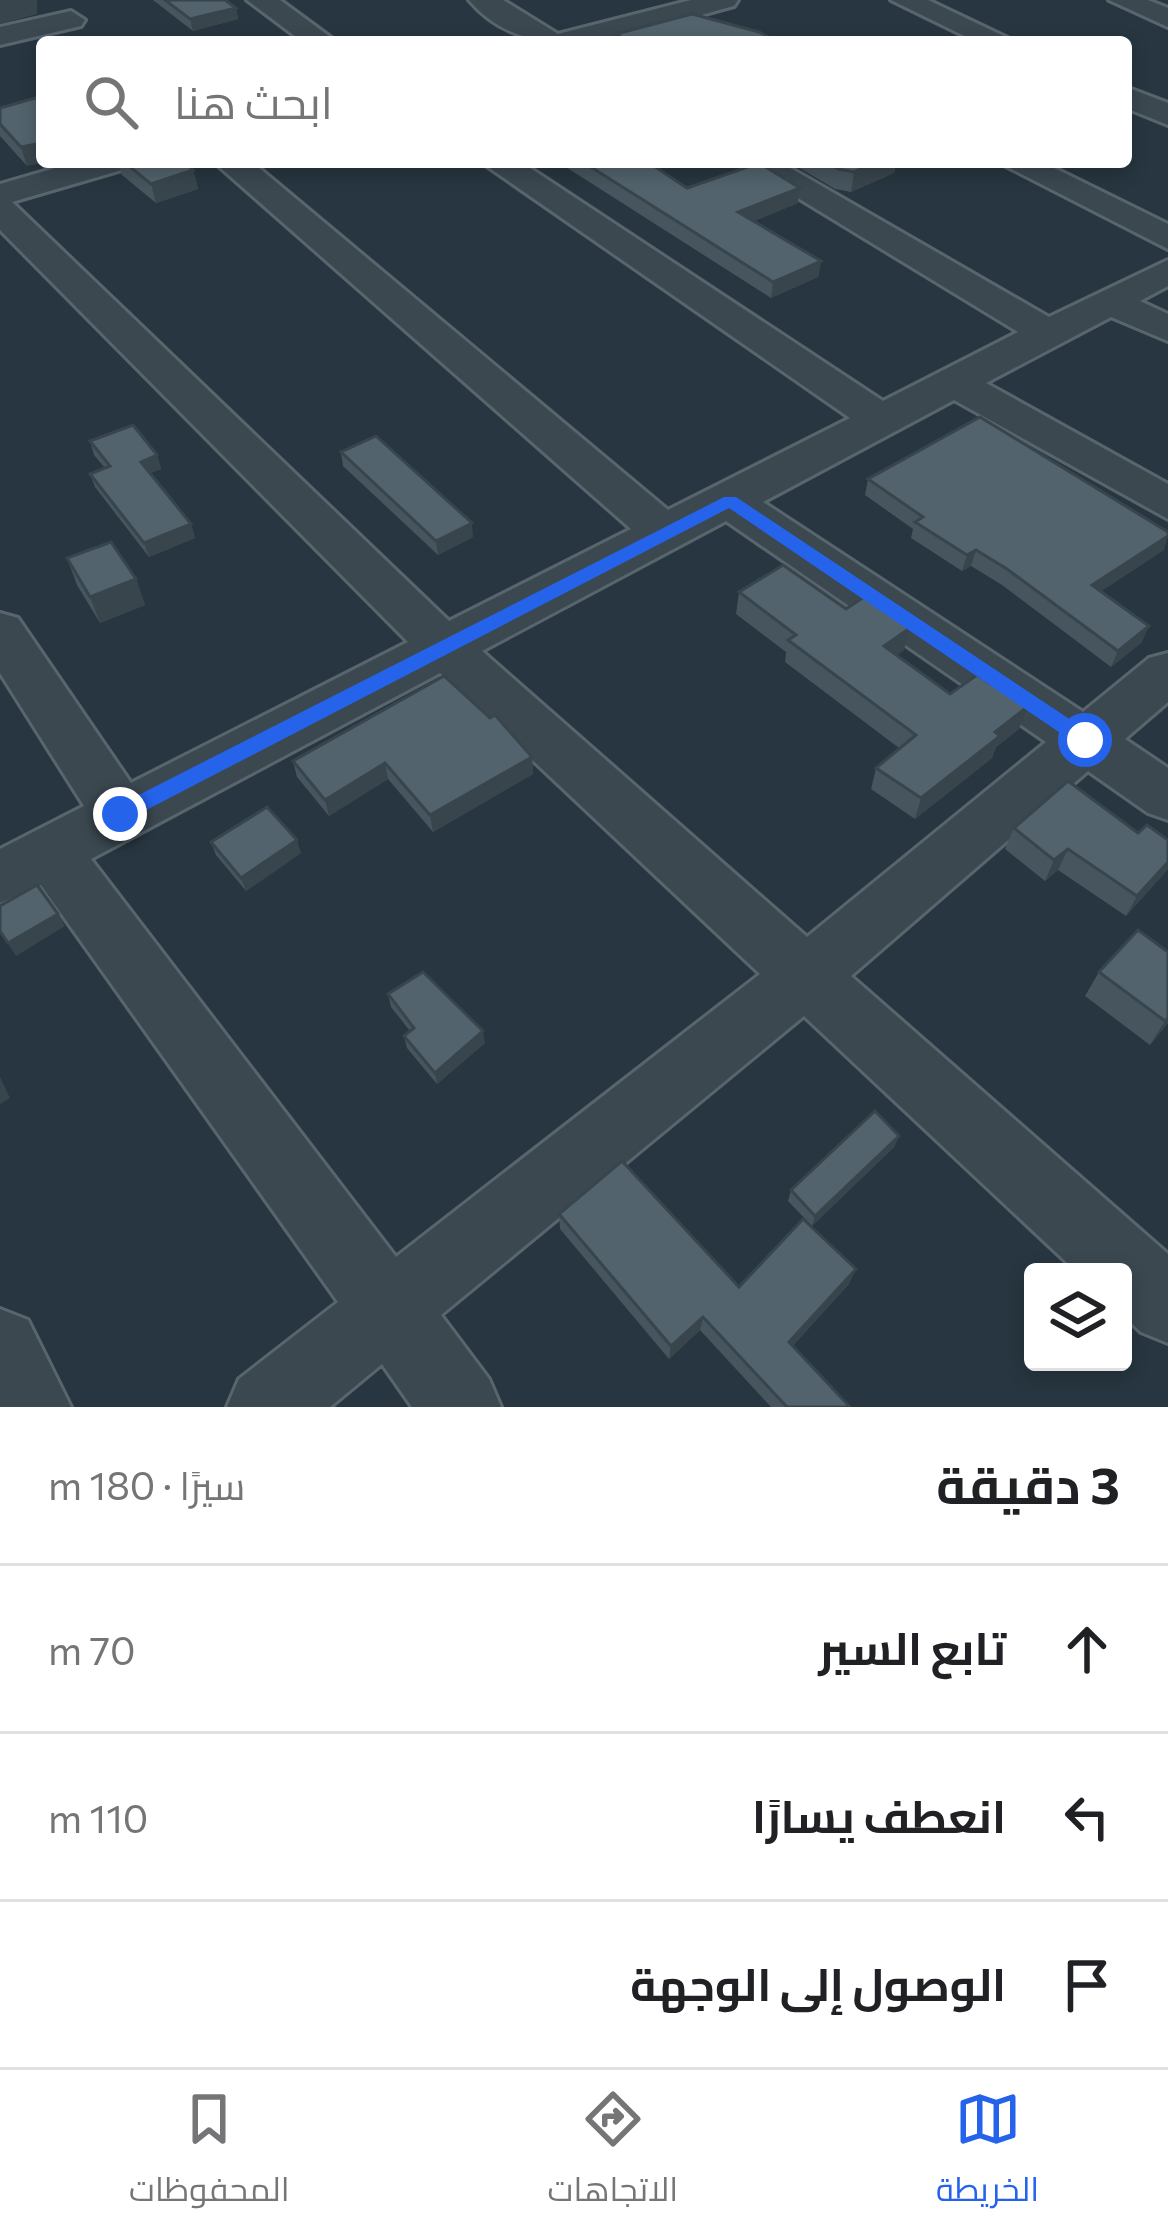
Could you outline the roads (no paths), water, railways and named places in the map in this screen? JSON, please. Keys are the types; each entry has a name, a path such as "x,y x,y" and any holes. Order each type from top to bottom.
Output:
{"street":[{"path":"261,0 313,36"},
{"path":"483,0 545,36"},
{"path":"905,0 987,36"},
{"path":"1123,0 1168,18"},
{"path":"583,36 713,8"},
{"path":"0,36 60,10 89,36"},
{"path":"1132,99 1168,115"},
{"path":"0,195 92,168"},
{"path":"238,168 664,532"},
{"path":"507,168 885,422"},
{"path":"766,168 1050,334"},
{"path":"1027,168 1168,238"},
{"path":"0,210 443,646 1168,1305"},
{"path":"461,1407 26,865 1168,272"},
{"path":"1111,302 1168,329"},
{"path":"956,384 1168,505"},
{"path":"730,501 1168,797"},
{"path":"0,631 120,814"},
{"path":"267,1407 808,974 1168,672"},
{"path":"0,1348 32,1407"}]}
